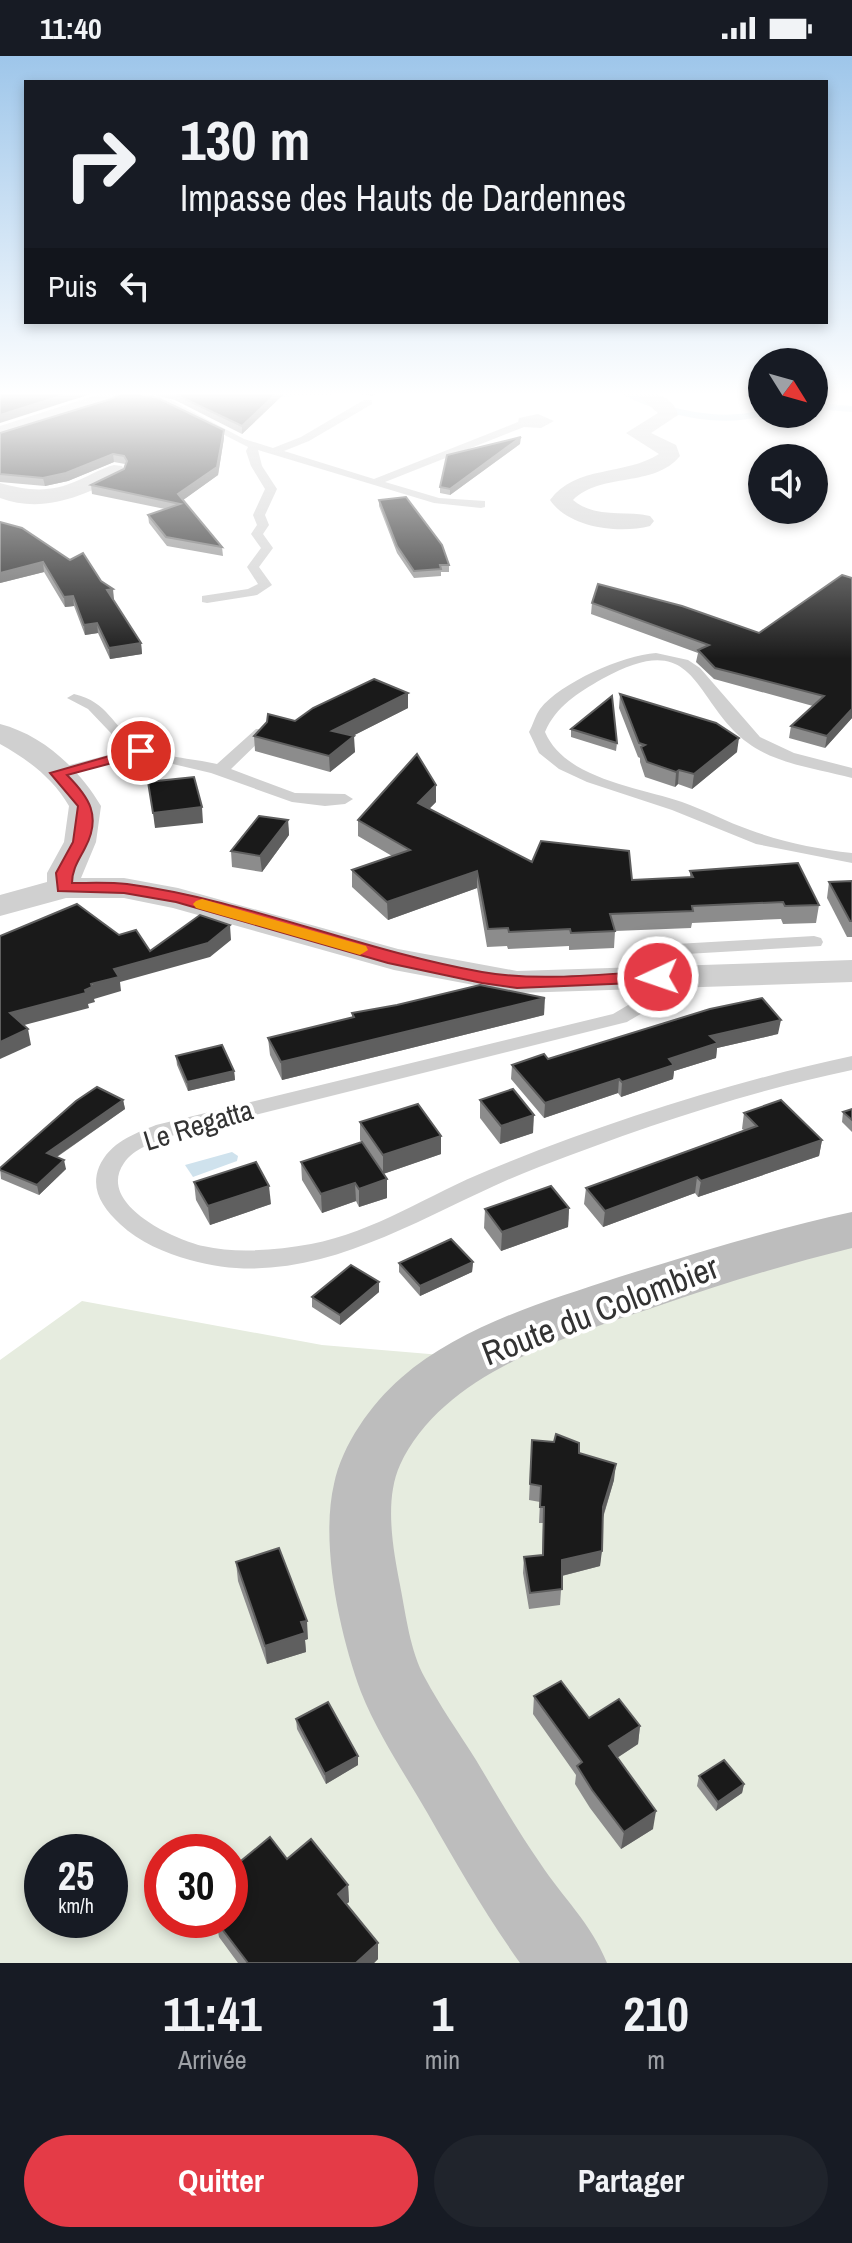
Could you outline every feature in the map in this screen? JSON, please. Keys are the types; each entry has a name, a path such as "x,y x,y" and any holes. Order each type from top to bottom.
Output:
{"street":[{"path":"0,490 23,498 47,498 94,481"},
{"path":"596,481 572,488 561,500 574,510 605,520 642,521"},
{"path":"0,733 21,743 57,773 81,797 85,806 80,842 64,873 64,888"},
{"path":"0,906 64,888 124,888 178,898 379,955 482,978 517,982 852,971"},
{"name":"Route du Colombier","path":"568,1963 514,1891 396,1693 385,1666 368,1592 362,1517 363,1487 369,1465 387,1433 432,1384 484,1350 586,1309 744,1257 852,1230"}],"lane":[{"path":"207,599 252,592 265,585 253,567 267,548 257,534 263,525 259,515 271,492 262,481"},
{"path":"372,481 428,499 481,504"},
{"path":"852,773 777,750 754,739 692,667 665,657 640,658 619,664 550,705 542,714 538,726 537,736 551,757 581,776 683,808 753,837 852,858"},
{"path":"74,698 94,704 128,743 168,762 220,770 297,800 324,802 345,799"},
{"path":"220,770 261,732"},
{"path":"57,773 141,751"},
{"name":"Le Regatta","path":"814,942 683,948 671,952 660,963 654,998 620,1018 164,1130 124,1149 106,1173 107,1187 115,1203 140,1230 180,1250 207,1257 240,1258 312,1252 382,1233 451,1195 555,1152 778,1079 852,1063"}],"shaded area":[{"path":"852,1239 852,1963 0,1963 0,1360 82,1301 322,1345 477,1358"}],"water":[{"path":"232,1152 238,1156 237,1161 193,1177 185,1165"}],"building":[{"path":"99,481 197,481 178,494 222,547 166,537 148,515 180,504 91,485"},
{"path":"441,481 461,481 450,489 440,487"},
{"path":"406,497 442,545 449,565 440,565 441,569 414,571 397,546 379,500"},
{"path":"0,522 22,528 70,560 83,553 101,581 113,589 107,590 141,643 109,648 97,623 84,625 73,596 64,597 43,562 0,573"},
{"path":"842,575 852,578 852,709 827,736 791,726 824,696 715,668 698,650 709,645 592,603 598,584 682,606 759,633"},
{"path":"374,679 408,693 332,731 354,736 329,756 254,736 267,722 268,714 295,721 313,708"},
{"path":"620,694 716,723 739,738 694,774 676,772 647,762 641,747 645,745 639,743"},
{"path":"612,696 617,743 571,729"},
{"path":"417,754 436,785 418,803 532,862 541,841 629,851 632,880 693,877 690,871 798,863 819,905 785,906 783,902 692,906 693,911 610,914 615,931 571,933 570,929 509,932 508,928 488,929 477,871 387,902 352,870 410,850 358,820"},
{"path":"194,777 202,807 153,813 148,782"},
{"path":"259,816 288,820 260,856 231,851"},
{"path":"852,881 852,921 850,921 829,882"},
{"path":"77,904 119,935 136,930 150,951 200,915 230,925 208,943 114,969 119,977 91,984 86,993 10,1013 28,1029 0,1042 0,936"},
{"path":"480,985 545,998 281,1062 268,1038 354,1017 352,1013"},
{"path":"762,998 781,1020 710,1036 718,1043 669,1059 674,1065 545,1103 512,1065 544,1054 548,1059 710,1009"},
{"path":"222,1045 234,1071 187,1082 176,1056"},
{"path":"97,1087 123,1100 47,1153 64,1160 37,1185 0,1170 76,1101"},
{"path":"513,1089 534,1115 501,1126 480,1100"},
{"path":"781,1100 822,1140 701,1181 697,1177 605,1211 586,1188 757,1126 744,1113"},
{"path":"418,1104 441,1136 383,1155 360,1122"},
{"path":"852,1109 852,1120 843,1112"},
{"path":"362,1142 387,1179 359,1189 355,1183 321,1194 301,1162"},
{"path":"256,1162 269,1186 208,1206 194,1182"},
{"path":"551,1186 569,1208 502,1232 485,1209"},
{"path":"451,1239 473,1262 420,1286 399,1263"},
{"path":"351,1265 379,1282 340,1315 312,1297"},
{"path":"556,1434 579,1443 579,1453 616,1464 603,1507 602,1551 562,1560 562,1589 530,1593 524,1557 543,1555 544,1507 540,1507 541,1486 530,1484 532,1440 554,1442"},
{"path":"279,1548 307,1621 301,1622 305,1633 265,1646 236,1562"},
{"path":"561,1681 589,1718 619,1699 640,1726 609,1746 656,1811 624,1832 577,1766 582,1762 534,1696"},
{"path":"328,1702 358,1756 325,1774 296,1719"},
{"path":"724,1760 744,1784 718,1802 699,1776"},
{"path":"270,1837 287,1859 311,1839 348,1885 338,1894 378,1943 356,1963 248,1963 229,1938 248,1938 248,1855"}],"slow traffic":[{"path":"202,904 360,950"}],"route":[{"path":"141,751 57,773 81,797 85,806 80,842 62,879 64,888 124,888 178,898 394,959 482,978 517,982 658,977"}]}
